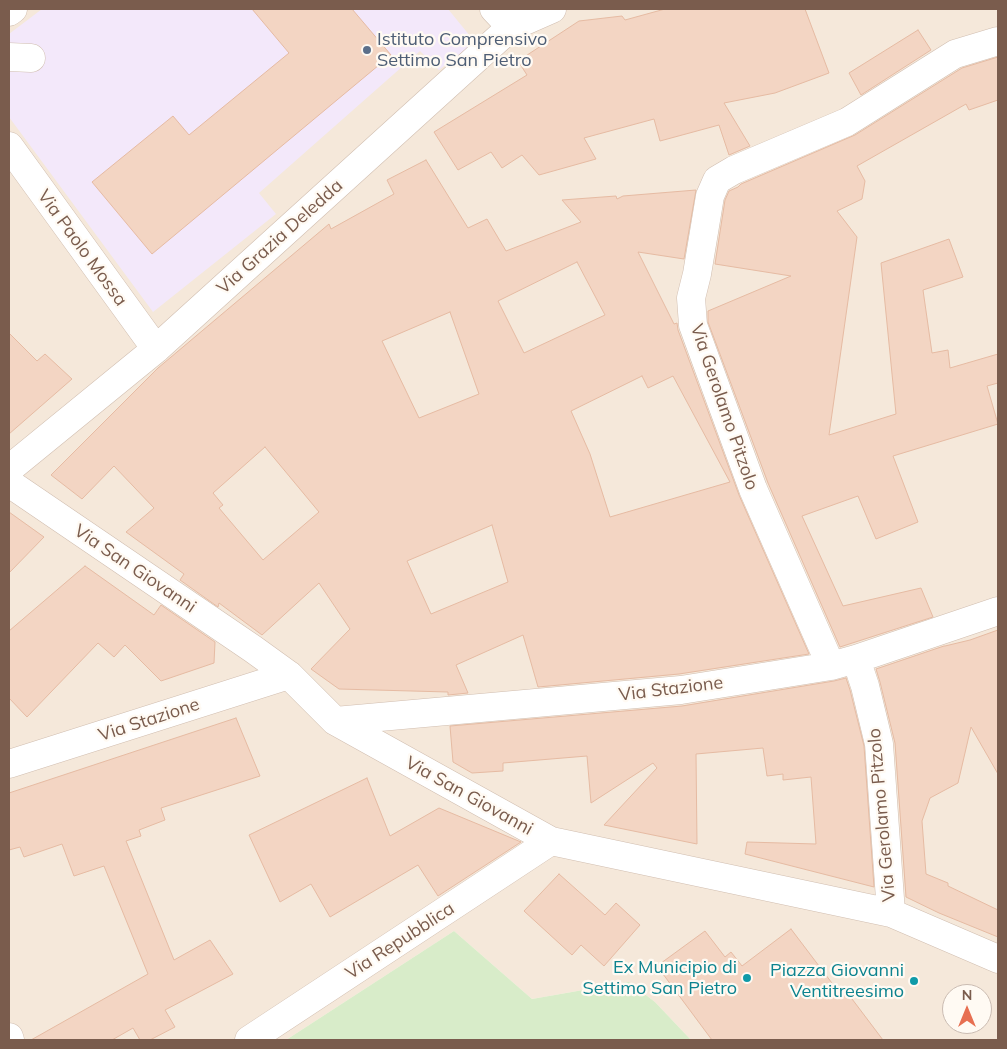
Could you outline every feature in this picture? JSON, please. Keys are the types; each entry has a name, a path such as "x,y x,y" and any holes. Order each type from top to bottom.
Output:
{"street":[{"path":"9,12 13,9"},
{"name":"Via Grazia Deledda","path":"9,469 156,349 502,18 552,9"},
{"name":"Via Gerolamo Pitzolo","path":"830,666 753,490 693,326 691,298 697,274 710,196 717,180 734,170 847,122 955,54 998,41"},
{"name":"Via Paolo Mossa","path":"9,146 156,349"},
{"name":"Via San Giovanni","path":"9,483 253,649 289,676 335,721 551,841 891,913 998,959"},
{"name":"Via Stazione","path":"335,721 681,690 830,666 998,612"},
{"name":"Via Gerolamo Pitzolo","path":"856,659 865,686 879,744 891,913"},
{"name":"Via Stazione","path":"9,764 289,676"},
{"name":"Via Repubblica","path":"249,1040 551,841"}],"shaded area":[{"path":"9,9 998,9 998,1040 691,1040 655,1002 629,982 532,999 454,931 286,1040 9,1040"},
{"path":"42,9 448,9 475,42 439,70 420,51 259,193 276,214 153,312 9,117 9,34"}],"green space":[{"path":"454,931 532,999 629,982 655,1002 691,1040 286,1040"}],"building":[{"path":"252,9 352,9 391,55 152,254 92,182 173,116 189,135 289,53"},
{"path":"665,9 805,9 829,73 775,93 724,103 750,146 729,155 719,125 660,141 654,119 584,138 596,159 539,175 522,155 502,168 491,152 458,170 434,132 527,75 518,61 579,21 622,16 625,20"},
{"path":"918,30 931,50 861,95 849,73"},
{"path":"998,57 998,100 969,110 966,104 857,166 865,181 862,199 837,211 857,237 829,435 896,414 881,263 949,239 963,277 923,290 932,353 948,350 950,368 998,354 998,383 987,386 998,424 893,456 918,522 876,539 858,496 802,516 843,606 921,588 933,617 840,647 768,483 708,322 708,311 791,276 715,264 725,200 729,191 741,184 855,135 962,68"},
{"path":"426,160 468,228 487,219 506,251 581,222 562,200 616,196 617,199 623,196 696,190 684,259 638,252 674,324 677,323 739,495 809,654 679,674 538,687 523,635 456,665 468,693 448,695 448,692 339,689 311,669 350,629 319,583 262,635 219,603 218,607 180,580 184,574 126,532 154,508 114,466 82,499 51,475 158,368 329,224 331,229 394,194 387,180","holes":["577,262 605,315 524,353 498,301","450,312 479,394 419,418 382,341","642,376 648,388 673,376 730,482 610,517 590,454 571,411","265,447 319,512 263,560 219,508 223,505 213,493","492,525 508,582 431,614 407,561"]},
{"path":"9,333 37,361 45,354 72,379 9,434"},
{"path":"9,512 44,537 9,573"},
{"path":"85,566 154,615 161,605 215,642 214,663 161,681 125,645 114,657 98,643 27,717 9,698 9,631"},
{"path":"998,630 998,774 971,727 958,783 930,798 922,821 926,874 948,883 948,886 998,910 998,937 939,913 906,897 895,743 876,669"},
{"path":"846,678 864,746 874,887 745,854 747,842 816,844 811,777 783,780 783,774 767,776 763,748 696,754 697,844 604,825 657,768 653,763 591,803 587,756 503,763 503,771 472,773 453,762 450,726 682,706"},
{"path":"236,718 260,776 161,808 165,820 139,830 141,836 126,841 174,960 210,940 233,974 165,1010 175,1027 150,1040 140,1040 133,1028 112,1040 31,1040 148,974 104,866 74,876 62,844 24,857 20,847 9,850 9,793"},
{"path":"367,778 390,836 439,808 521,842 438,896 418,865 330,917 311,884 280,902 249,835"},
{"path":"559,874 605,915 616,903 640,925 604,966 581,945 572,955 524,911"},
{"name":"Ex Municipio di Settimo San Pietro","path":"791,929 841,995 846,991 883,1040 712,1040 657,966 705,931 725,957 731,952 742,966"}],"place":[{"name":"Istituto Comprensivo Settimo San Pietro","path":"367,50"},
{"name":"Ex Municipio di Settimo San Pietro","path":"747,978"},
{"name":"Piazza Giovanni Ventitreesimo","path":"914,981"}]}
